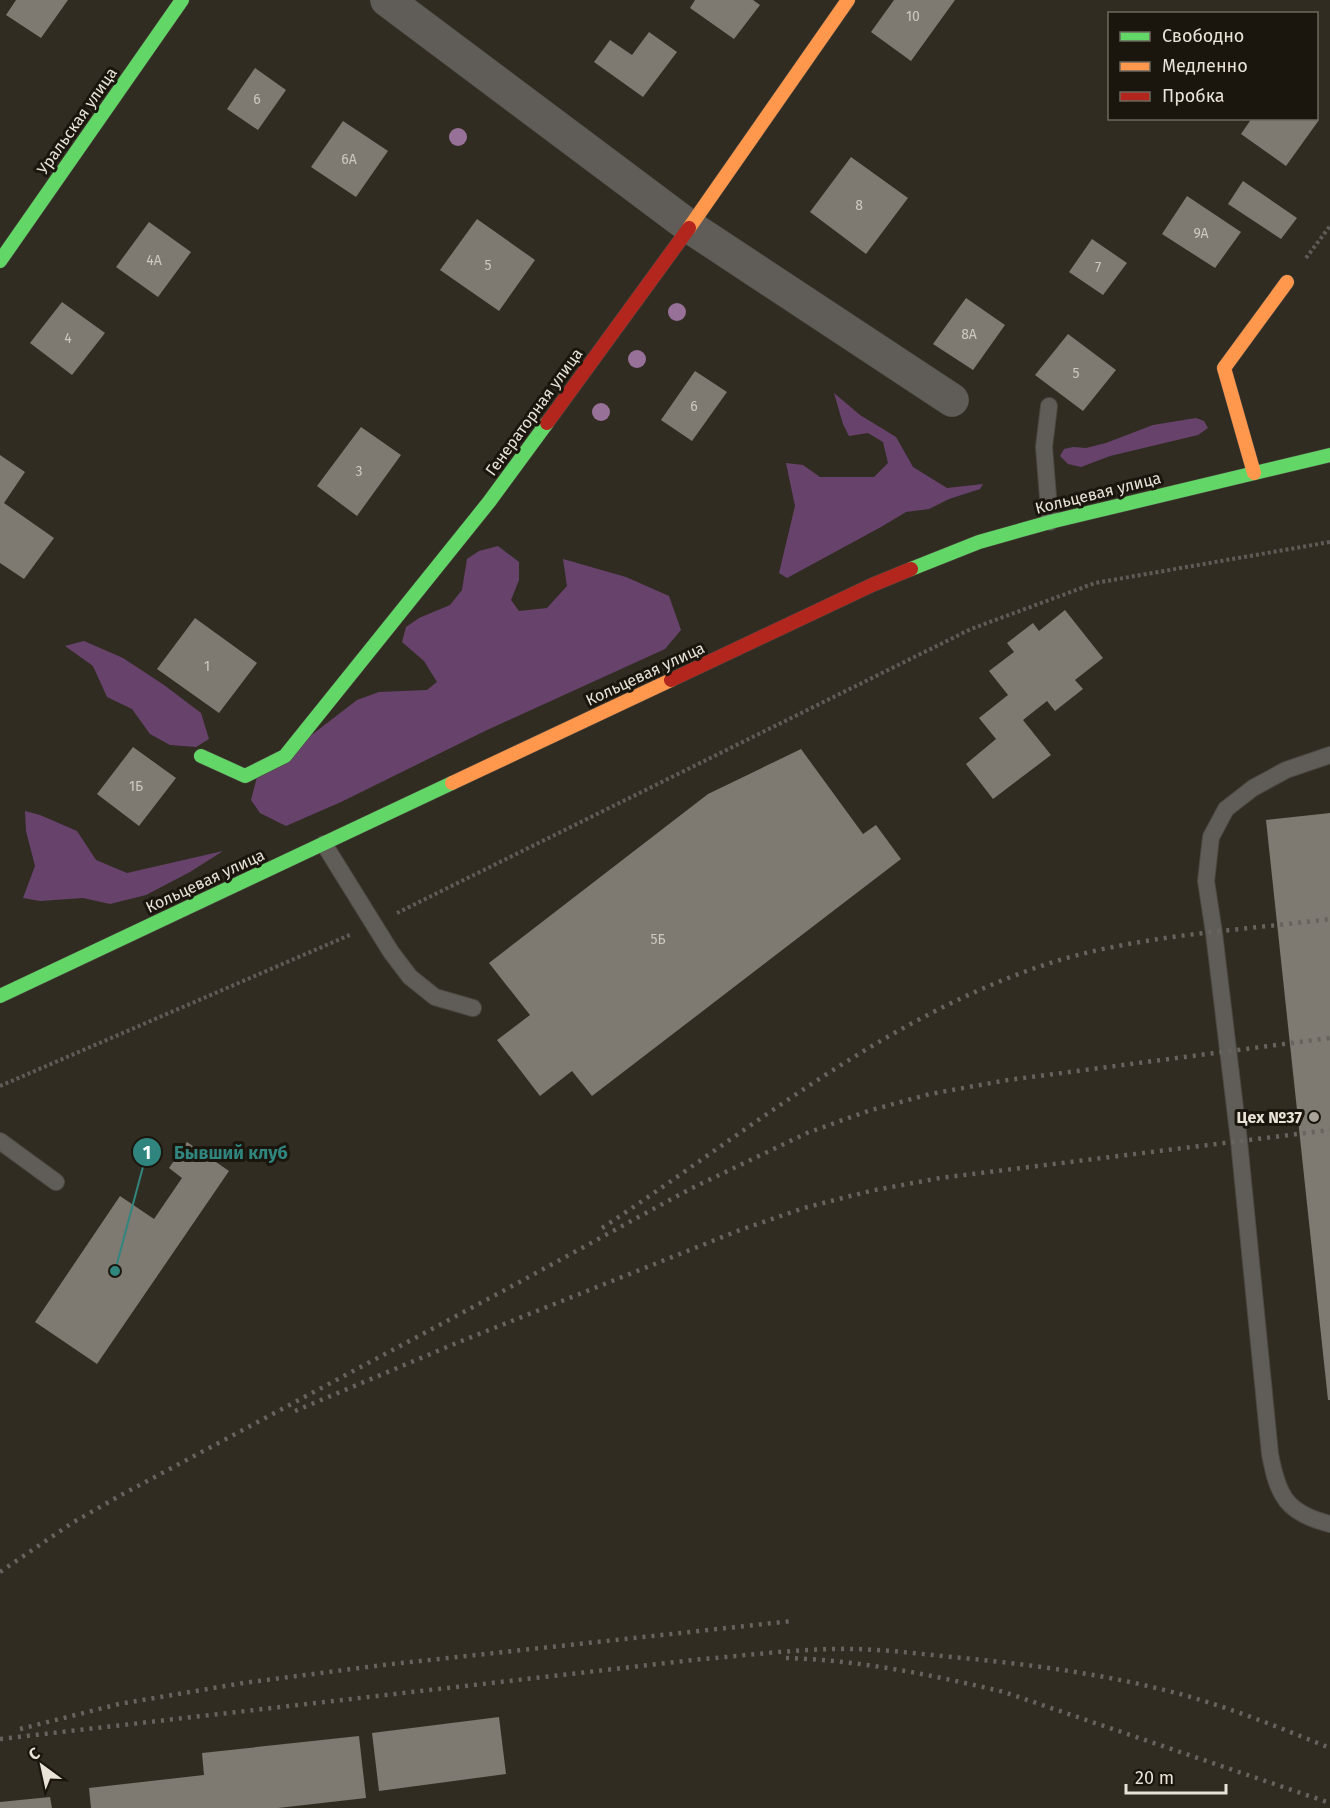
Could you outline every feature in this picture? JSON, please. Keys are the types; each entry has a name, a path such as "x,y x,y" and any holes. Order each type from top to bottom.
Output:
{"street":[{"name":"Уральская улица","path":"0,261 182,0"},
{"path":"387,0 690,227 952,400"},
{"name":"Генераторная улица","path":"201,756 245,776 285,756 489,502 690,227 848,0"},
{"path":"1254,473 1224,368 1287,282"},
{"name":"Кольцевая улица","path":"0,996 872,585 979,542 1050,522 1330,455"}],"lane":[{"path":"1049,406 1044,447 1050,522"},
{"path":"1330,755 1277,774 1252,788 1226,809 1211,837 1206,881 1239,1141 1270,1454 1276,1485 1291,1507 1314,1520 1330,1524"},
{"path":"324,844 410,977 435,997 473,1008"},
{"path":"0,1141 56,1182"}],"path":[{"path":"0,1086 374,924 971,630 1095,583 1330,542"}],"shaded area":[{"path":"834,393 860,415 896,437 913,467 947,488 983,484 980,489 949,499 929,509 906,512 787,578 779,573 795,506 786,463 803,465 820,477 874,477 888,463 883,442 868,433 849,436"},
{"path":"1196,418 1204,421 1208,428 1198,435 1110,456 1081,467 1068,464 1060,456 1064,449 1086,448 1153,425"},
{"path":"498,546 519,562 519,580 511,600 519,611 547,608 567,586 563,559 626,577 669,596 681,630 665,649 485,731 341,802 286,826 260,813 251,800 257,777 357,700 379,692 427,690 437,682 424,661 402,642 406,627 419,618 450,605 462,590 467,559 479,551"},
{"path":"84,641 123,658 201,713 209,739 196,747 170,745 150,734 132,709 107,697 93,666 65,646"},
{"path":"25,811 77,831 96,860 127,873 223,851 190,872 146,895 110,904 83,898 40,901 23,898 35,866 26,831"}],"building":[{"path":"16,0 68,0 41,38 6,15"},
{"path":"695,0 753,0 760,5 734,39 690,8"},
{"path":"894,0 955,0 911,61 871,32"},
{"path":"649,32 677,52 643,97 594,62 610,40 632,55"},
{"path":"255,68 286,90 258,130 227,109"},
{"path":"1251,120 1319,120 1286,166 1241,134"},
{"path":"343,121 388,151 356,197 311,167"},
{"path":"851,157 908,198 866,254 810,212"},
{"path":"1243,181 1297,218 1281,239 1228,204"},
{"path":"1187,196 1241,232 1215,268 1162,234"},
{"path":"477,219 535,260 499,311 440,270"},
{"path":"149,222 191,252 158,297 116,267"},
{"path":"1092,239 1127,263 1103,295 1069,272"},
{"path":"966,298 1005,325 973,370 933,344"},
{"path":"62,302 105,333 72,375 30,343"},
{"path":"1068,334 1116,370 1083,411 1035,375"},
{"path":"695,371 727,392 692,441 661,420"},
{"path":"361,427 401,455 357,516 317,486"},
{"path":"0,455 25,472 4,503 54,538 24,579 0,563"},
{"path":"1065,610 1103,658 1075,680 1083,689 1055,711 1047,701 1023,720 1051,755 993,799 966,764 996,739 979,718 1008,695 989,671 1014,652 1007,643 1033,623 1039,631"},
{"path":"195,618 257,663 219,713 157,669"},
{"path":"133,747 176,778 139,826 97,794"},
{"path":"801,749 863,834 876,825 901,859 592,1096 572,1071 540,1096 497,1040 530,1015 489,963 708,794"},
{"name":"Цех №37","path":"1330,813 1330,1400 1328,1400 1266,820"},
{"path":"187,1142 229,1171 97,1364 35,1322 120,1196 154,1219 182,1178 169,1168"},
{"path":"499,1717 506,1774 379,1791 372,1733"},
{"path":"359,1736 366,1798 278,1808 91,1808 89,1788 204,1775 202,1753"},
{"path":"50,1797 52,1808 0,1808 0,1802"}],"railway":[{"path":"602,1228 761,1118 869,1048 925,1016 984,988 1044,965 1113,947 1186,935 1330,919"},
{"path":"0,1572 72,1523 121,1495 690,1189 807,1133 868,1111 930,1094 1008,1080 1330,1038"},
{"path":"295,1411 459,1342 740,1230 804,1208 870,1191 940,1178 1330,1130"},
{"path":"20,1729 119,1704 243,1683 383,1665 792,1621"},
{"path":"0,1739 693,1660 849,1649 893,1651 1009,1663 1124,1681 1180,1694 1218,1706 1330,1748"},
{"path":"786,1658 896,1669 1004,1692 1330,1803"}],"traffic: fast":[{"path":"0,261 182,0"},
{"path":"201,756 245,776 285,756 489,502 547,423"},
{"path":"911,569 979,542 1050,522 1330,455"},
{"path":"0,996 452,783"}],"traffic: slow":[{"path":"689,228 848,0"},
{"path":"1254,473 1224,368 1287,282"},
{"path":"452,783 671,680"}],"traffic: jam":[{"path":"547,423 689,228"},
{"path":"671,680 872,585 911,569"}],"place":[{"name":"Цех №37","path":"1314,1117"},
{"name":"Бывший клуб","path":"115,1271"}]}
